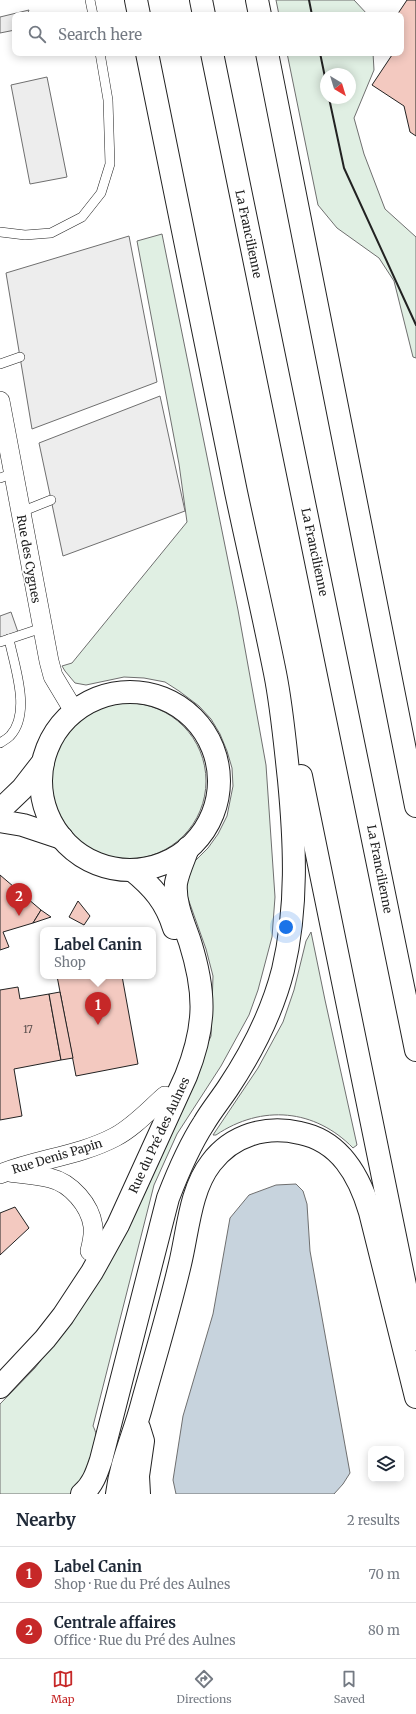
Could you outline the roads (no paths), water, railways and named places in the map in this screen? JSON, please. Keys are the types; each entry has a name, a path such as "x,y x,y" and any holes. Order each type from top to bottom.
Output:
{"main road":[{"path":"136,0 138,12"},
{"path":"201,0 203,12"},
{"path":"256,0 259,12"},
{"path":"148,56 236,492 276,676 289,720 416,1339"},
{"name":"La Francilienne","path":"213,56 416,1050"},
{"path":"268,56 416,806"},
{"path":"82,1494 88,1489 101,1460 164,1214 178,1172 205,1121 227,1090 258,1037 271,1006 282,972 291,931 294,891 294,855 291,803 276,676"},
{"path":"122,692 139,692 156,695 172,702 187,711 199,724 209,738 215,754 219,771 219,788 216,805 210,821 200,836 188,848 176,857 162,864 132,870 118,869 93,862 76,852 62,838 53,826 43,799 41,784 43,762 48,745 57,730 74,711 105,695 122,692"},
{"path":"395,699 416,720"},
{"path":"0,810 22,789 43,762"},
{"path":"0,820 23,825 62,838"},
{"name":"Rue du Pré des Aulnes","path":"0,1387 27,1360 63,1316 106,1249 186,1076 196,1050 199,1037 201,1009 199,975 177,900 176,883 188,848"},
{"name":"Rue du Pré des Aulnes","path":"0,1370 40,1328 66,1292 90,1250 170,1087 182,1057 191,1011 191,995 184,957 171,918 164,904 150,885 132,870"},
{"path":"117,1494 124,1455 137,1423 180,1265 198,1185 211,1163 224,1149 240,1138 258,1132 268,1130 286,1130 316,1137 338,1152 345,1159 358,1179 370,1212 416,1397"},
{"path":"137,1423 143,1441 138,1476 139,1494"}],"street":[{"name":"Rue des Cygnes","path":"0,401 7,476 21,512 42,628 53,676 74,711"},
{"name":"Rue Denis Papin","path":"2,1173 19,1166 79,1151 108,1140 138,1120 165,1096"},
{"name":"Rue Denis Papin","path":"2,1173 51,1178 66,1185 76,1193 92,1222 93,1239 90,1250"}],"lane":[{"path":"90,0 92,12"},
{"path":"0,232 26,235 51,233 82,217 101,193 110,164 108,100 101,56"},
{"path":"0,364 20,356"},
{"path":"21,512 51,500"},
{"path":"0,642 42,628"},
{"path":"0,743 10,735 16,726 21,699 9,639"}],"place":[{"name":"Centrale affaires","path":"19,916"},
{"name":"Label Canin","path":"98,1025"}]}
